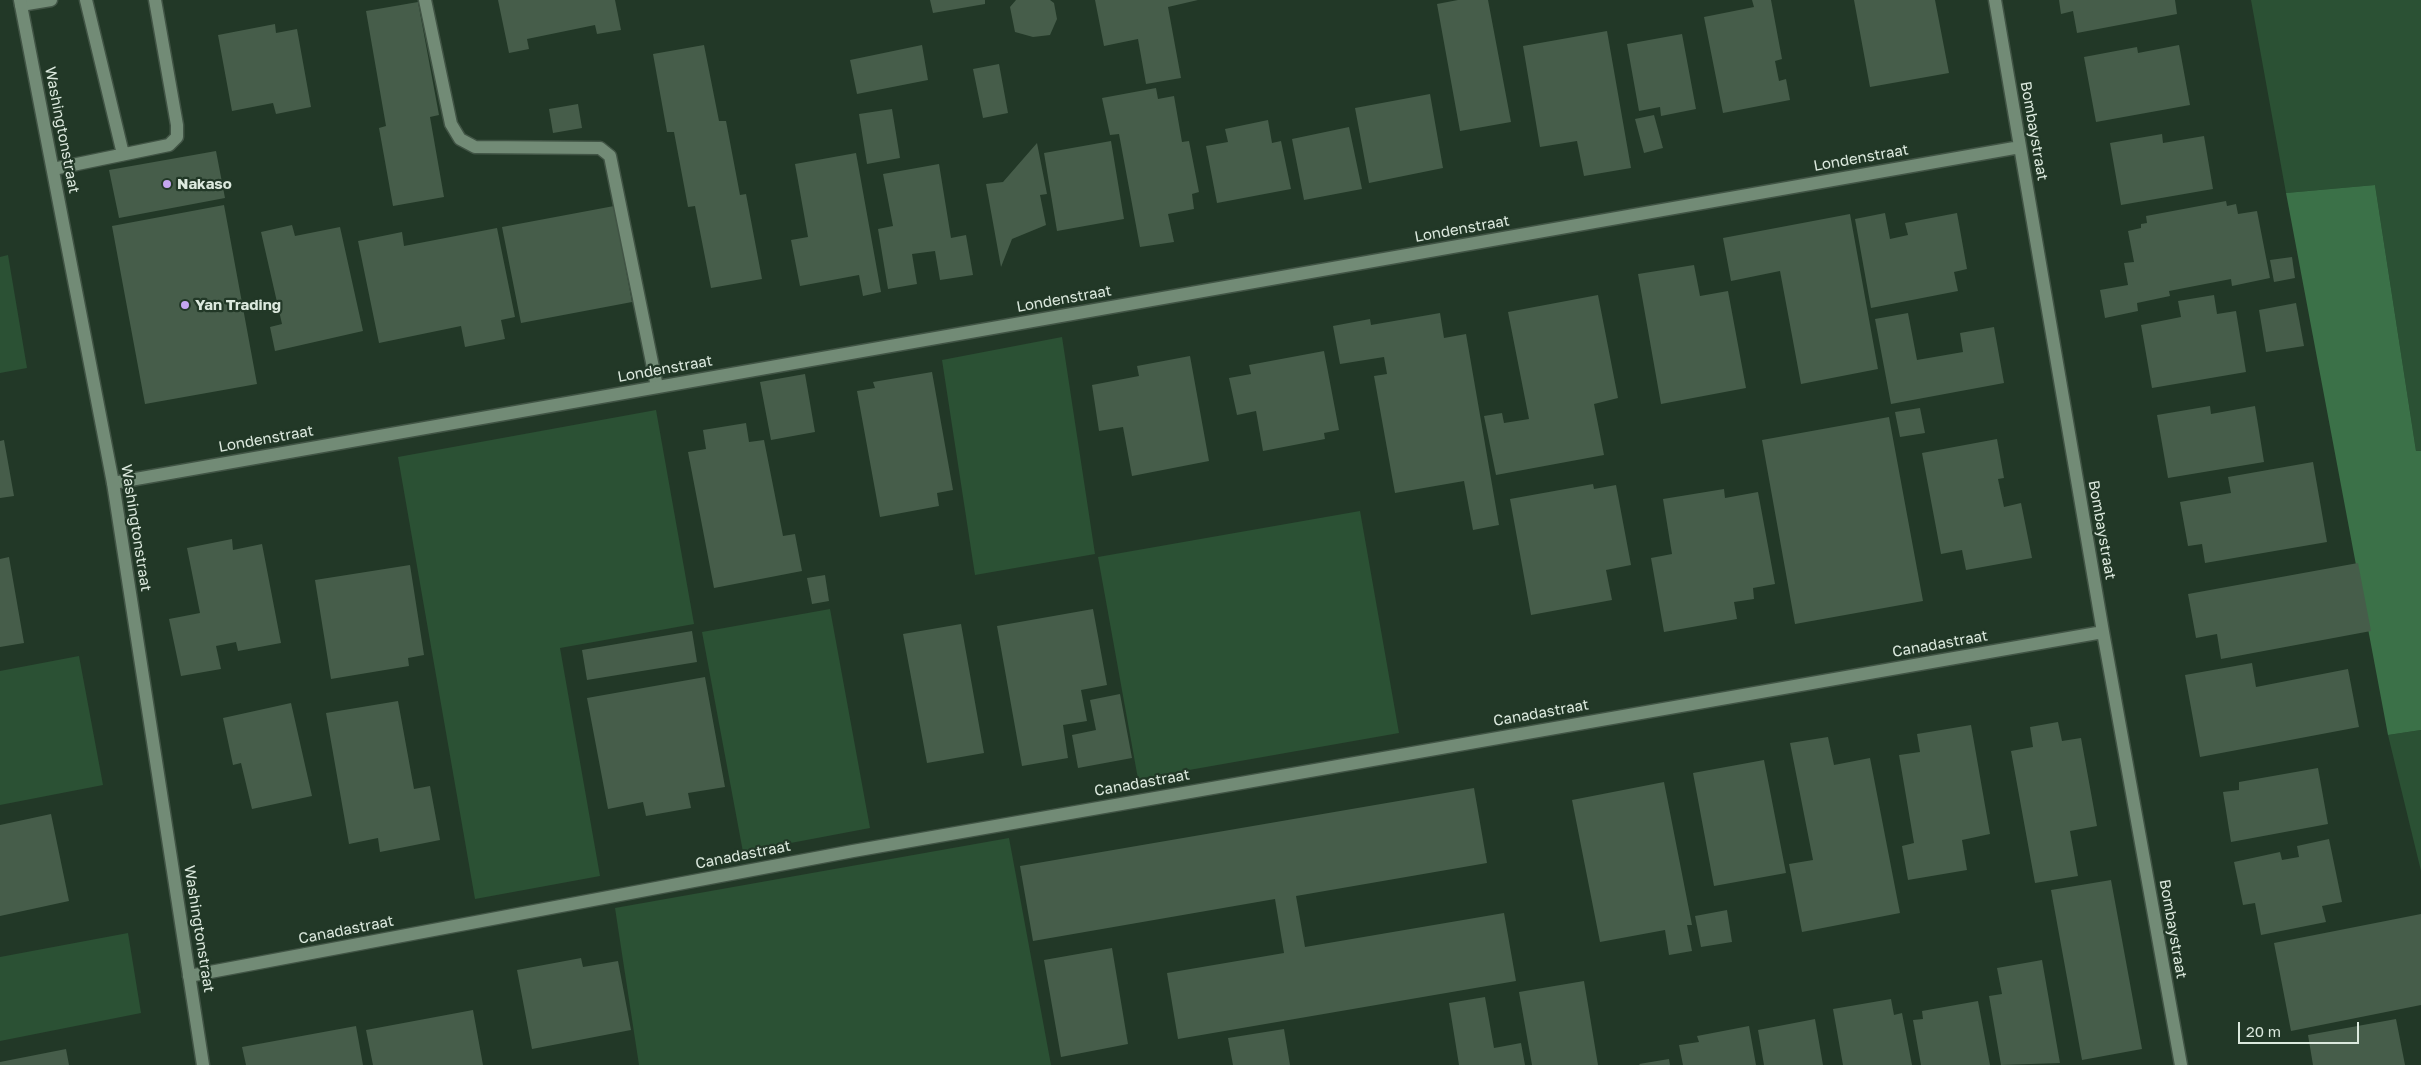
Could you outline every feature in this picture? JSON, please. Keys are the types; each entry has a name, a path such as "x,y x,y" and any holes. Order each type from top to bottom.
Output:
{"street":[{"path":"20,3 51,0"},
{"path":"86,0 123,154"},
{"path":"53,169 169,145 177,137 177,125 155,0"},
{"path":"425,0 451,124 460,139 475,147 600,148 610,156 657,386"},
{"name":"Bombaystraat","path":"1995,0 2102,632 2181,1065"},
{"name":"Washingtonstraat","path":"20,3 113,483 204,1065"},
{"name":"Londenstraat","path":"113,483 2020,147"},
{"name":"Canadastraat","path":"189,976 853,851 2102,632"}],"green space":[{"path":"2251,0 2421,0 2421,451 2416,451 2375,185 2286,193"},
{"path":"2375,185 2416,451 2421,451 2421,730 2388,735 2286,193"},
{"path":"8,255 27,368 0,373 0,257"},
{"path":"1062,337 1095,554 975,575 942,360"},
{"path":"656,410 694,624 560,648 600,876 475,899 398,457"},
{"path":"1360,511 1399,733 1138,779 1098,557"},
{"path":"830,609 870,828 743,852 702,632"},
{"path":"79,656 103,785 0,805 0,671"},
{"path":"2421,730 2421,871 2388,735"},
{"path":"1009,838 1051,1065 639,1065 615,908"},
{"path":"128,933 141,1013 0,1041 0,957"}],"building":[{"path":"498,0 615,0 621,30 597,34 595,25 527,39 529,49 509,53"},
{"path":"930,0 985,0 985,4 933,13"},
{"path":"1016,0 1050,0 1054,3 1057,19 1050,35 1033,37 1015,32 1010,7"},
{"path":"1095,0 1198,0 1168,7 1181,78 1146,84 1138,39 1104,46"},
{"path":"1458,0 1488,0 1511,122 1460,131 1437,4"},
{"path":"1752,0 1771,0 1782,59 1775,61 1779,81 1786,79 1790,100 1723,113 1704,17 1754,7"},
{"path":"1854,0 1935,0 1949,73 1870,87"},
{"path":"2059,0 2175,0 2177,14 2077,33 2073,11 2061,14"},
{"path":"418,2 439,115 430,117 444,197 393,206 379,128 386,126 366,11"},
{"path":"275,24 276,33 297,29 311,107 276,114 273,103 232,111 218,35"},
{"path":"1607,31 1631,168 1584,176 1577,141 1540,147 1523,46"},
{"path":"1682,34 1696,109 1661,116 1660,107 1639,111 1627,44"},
{"path":"704,45 719,121 726,121 740,195 746,194 762,279 711,288 695,206 688,207 674,132 667,132 653,54"},
{"path":"922,45 928,80 857,94 850,60"},
{"path":"2179,45 2190,105 2096,122 2084,57 2137,47 2138,53"},
{"path":"999,64 1008,113 983,118 973,69"},
{"path":"1156,88 1158,99 1174,96 1182,142 1189,141 1199,192 1192,194 1194,209 1168,214 1174,242 1140,247 1119,134 1110,135 1102,98"},
{"path":"1430,94 1443,168 1369,183 1355,108"},
{"path":"578,104 582,128 553,133 549,109"},
{"path":"892,109 900,158 867,164 859,114"},
{"path":"1654,115 1663,148 1644,153 1635,119"},
{"path":"1268,120 1272,143 1281,141 1291,189 1217,203 1206,146 1228,142 1225,129"},
{"path":"1349,127 1362,189 1304,200 1292,139"},
{"path":"2162,134 2163,143 2204,136 2213,189 2121,205 2110,143"},
{"path":"1111,141 1124,219 1057,231 1044,153"},
{"path":"1037,143 1047,194 1040,195 1046,225 1012,239 1001,267 986,184 1003,182"},
{"name":"Nakaso","path":"216,151 225,198 119,218 109,170"},
{"path":"856,153 881,292 863,296 859,275 800,286 791,240 808,237 795,164"},
{"path":"939,164 951,238 966,235 973,275 940,280 935,251 912,254 917,284 888,289 878,229 893,226 883,174"},
{"path":"2226,201 2227,206 2236,204 2238,214 2257,211 2270,278 2232,286 2231,279 2169,291 2170,296 2137,303 2138,311 2105,318 2100,290 2128,285 2124,263 2134,262 2128,231 2141,228 2141,224 2147,223 2146,216"},
{"name":"Yan Trading","path":"224,205 257,384 145,404 112,226"},
{"path":"614,206 632,302 521,323 502,227"},
{"path":"1885,213 1890,239 1908,235 1905,223 1957,213 1967,269 1954,272 1958,291 1871,308 1855,219"},
{"path":"1850,214 1878,369 1801,384 1780,271 1731,281 1723,238"},
{"path":"292,225 295,236 340,227 363,331 275,351 270,327 282,324 261,232"},
{"path":"497,228 515,317 501,320 505,339 465,347 461,326 379,343 358,241 402,232 404,246"},
{"path":"2292,257 2295,278 2274,282 2270,260"},
{"path":"1694,265 1700,296 1728,291 1746,388 1661,404 1638,274"},
{"path":"1598,295 1618,398 1594,404 1604,455 1496,475 1484,416 1502,413 1504,423 1529,419 1508,312"},
{"path":"2214,295 2217,314 2236,311 2246,372 2152,388 2141,325 2181,317 2178,301"},
{"path":"2296,303 2304,346 2266,352 2259,310"},
{"path":"1440,313 1444,338 1466,334 1499,525 1473,530 1464,481 1395,493 1374,376 1387,374 1384,357 1340,364 1333,326 1370,319 1371,325"},
{"path":"1908,313 1917,360 1963,352 1960,333 1994,327 2004,383 1891,404 1875,319"},
{"path":"1324,351 1339,430 1324,433 1325,439 1263,451 1256,411 1237,415 1229,378 1251,374 1249,365"},
{"path":"1190,356 1209,461 1132,476 1123,427 1099,431 1092,385 1139,376 1137,366"},
{"path":"932,372 953,490 937,493 939,506 880,517 857,391 875,388 873,382"},
{"path":"805,374 815,432 771,440 760,382"},
{"path":"2210,406 2211,414 2255,406 2264,462 2168,478 2157,415"},
{"path":"1920,408 1925,433 1900,437 1895,412"},
{"path":"1889,417 1923,601 1795,624 1762,440"},
{"path":"746,423 749,442 764,440 783,536 795,534 802,571 714,588 688,452 706,449 703,430"},
{"path":"1997,439 2004,478 1998,479 2004,507 2021,503 2032,558 1966,570 1962,550 1941,554 1922,453"},
{"path":"4,440 14,496 0,498 0,441"},
{"path":"2313,462 2327,542 2205,563 2202,544 2188,546 2180,502 2231,493 2228,477"},
{"path":"1593,484 1594,489 1616,485 1631,565 1606,570 1612,600 1531,615 1510,499"},
{"path":"1724,489 1725,498 1758,492 1775,584 1753,588 1754,599 1734,602 1737,619 1664,632 1651,558 1672,554 1663,499"},
{"path":"232,539 233,550 262,544 281,643 238,651 236,642 216,646 221,669 181,676 169,619 200,613 187,548"},
{"path":"9,557 24,643 0,647 0,559"},
{"path":"2358,563 2371,631 2221,659 2217,634 2196,638 2188,594"},
{"path":"410,565 424,655 408,658 409,666 331,679 315,580"},
{"path":"825,575 829,601 812,604 807,578"},
{"path":"1093,609 1107,685 1081,690 1087,721 1063,725 1068,758 1022,766 997,626"},
{"path":"961,624 984,753 927,763 903,634"},
{"path":"692,631 697,662 587,680 582,650"},
{"path":"2252,663 2256,687 2348,669 2359,727 2200,757 2185,675"},
{"path":"705,677 725,787 688,793 691,808 646,816 643,802 608,809 587,698"},
{"path":"1120,694 1132,758 1078,768 1072,735 1096,730 1090,700"},
{"path":"398,701 414,789 430,786 440,840 380,852 378,838 349,844 326,713"},
{"path":"291,703 312,796 252,809 241,763 233,765 223,718"},
{"path":"2058,722 2062,741 2081,738 2097,826 2070,831 2078,876 2035,883 2011,751 2033,747 2030,727"},
{"path":"1971,725 1990,834 1962,840 1967,870 1908,880 1902,846 1914,843 1899,755 1920,752 1917,734"},
{"path":"1828,737 1834,765 1870,758 1900,913 1802,932 1789,864 1813,860 1790,743"},
{"path":"1764,760 1786,873 1714,886 1693,773"},
{"path":"2318,768 2328,824 2231,842 2223,792 2239,790 2239,782"},
{"path":"1664,782 1692,925 1687,925 1692,951 1669,955 1665,930 1600,942 1572,800"},
{"path":"1474,788 1487,863 1296,896 1305,947 1504,913 1516,981 1178,1039 1167,973 1284,953 1275,899 1033,941 1020,866"},
{"path":"51,814 69,901 0,916 0,825"},
{"path":"2329,839 2342,902 2322,906 2326,922 2261,935 2255,903 2243,905 2234,862 2280,852 2282,860 2299,857 2297,846"},
{"path":"2111,880 2142,1049 2082,1060 2051,890"},
{"path":"1727,910 1732,942 1701,947 1695,916"},
{"path":"2421,914 2421,1005 2291,1031 2274,943"},
{"path":"1112,948 1128,1044 1061,1057 1044,960"},
{"path":"581,958 583,967 618,961 631,1030 532,1049 517,970"},
{"path":"2042,960 2060,1063 2001,1065 1989,996 2002,994 1997,968"},
{"path":"1584,981 1598,1065 1532,1065 1519,992"},
{"path":"1485,997 1494,1048 1521,1043 1525,1065 1459,1065 1449,1003"},
{"path":"1891,999 1894,1015 1902,1013 1912,1065 1843,1065 1833,1009"},
{"path":"1978,1001 1990,1065 1921,1065 1913,1020 1923,1019 1922,1011"},
{"path":"473,1010 483,1065 373,1065 366,1030"},
{"path":"1815,1019 1823,1065 1764,1065 1758,1030"},
{"path":"2396,1019 2405,1065 2313,1065 2308,1035"},
{"path":"356,1026 363,1065 246,1065 242,1047"},
{"path":"1749,1026 1756,1065 1683,1065 1679,1045 1699,1042 1697,1036"},
{"path":"1284,1029 1290,1065 1233,1065 1228,1038"},
{"path":"66,1049 69,1065 0,1065 0,1062"},
{"path":"1669,1059 1670,1065 1639,1064"}],"place":[{"name":"Nakaso","path":"167,184"},
{"name":"Yan Trading","path":"185,305"}]}
